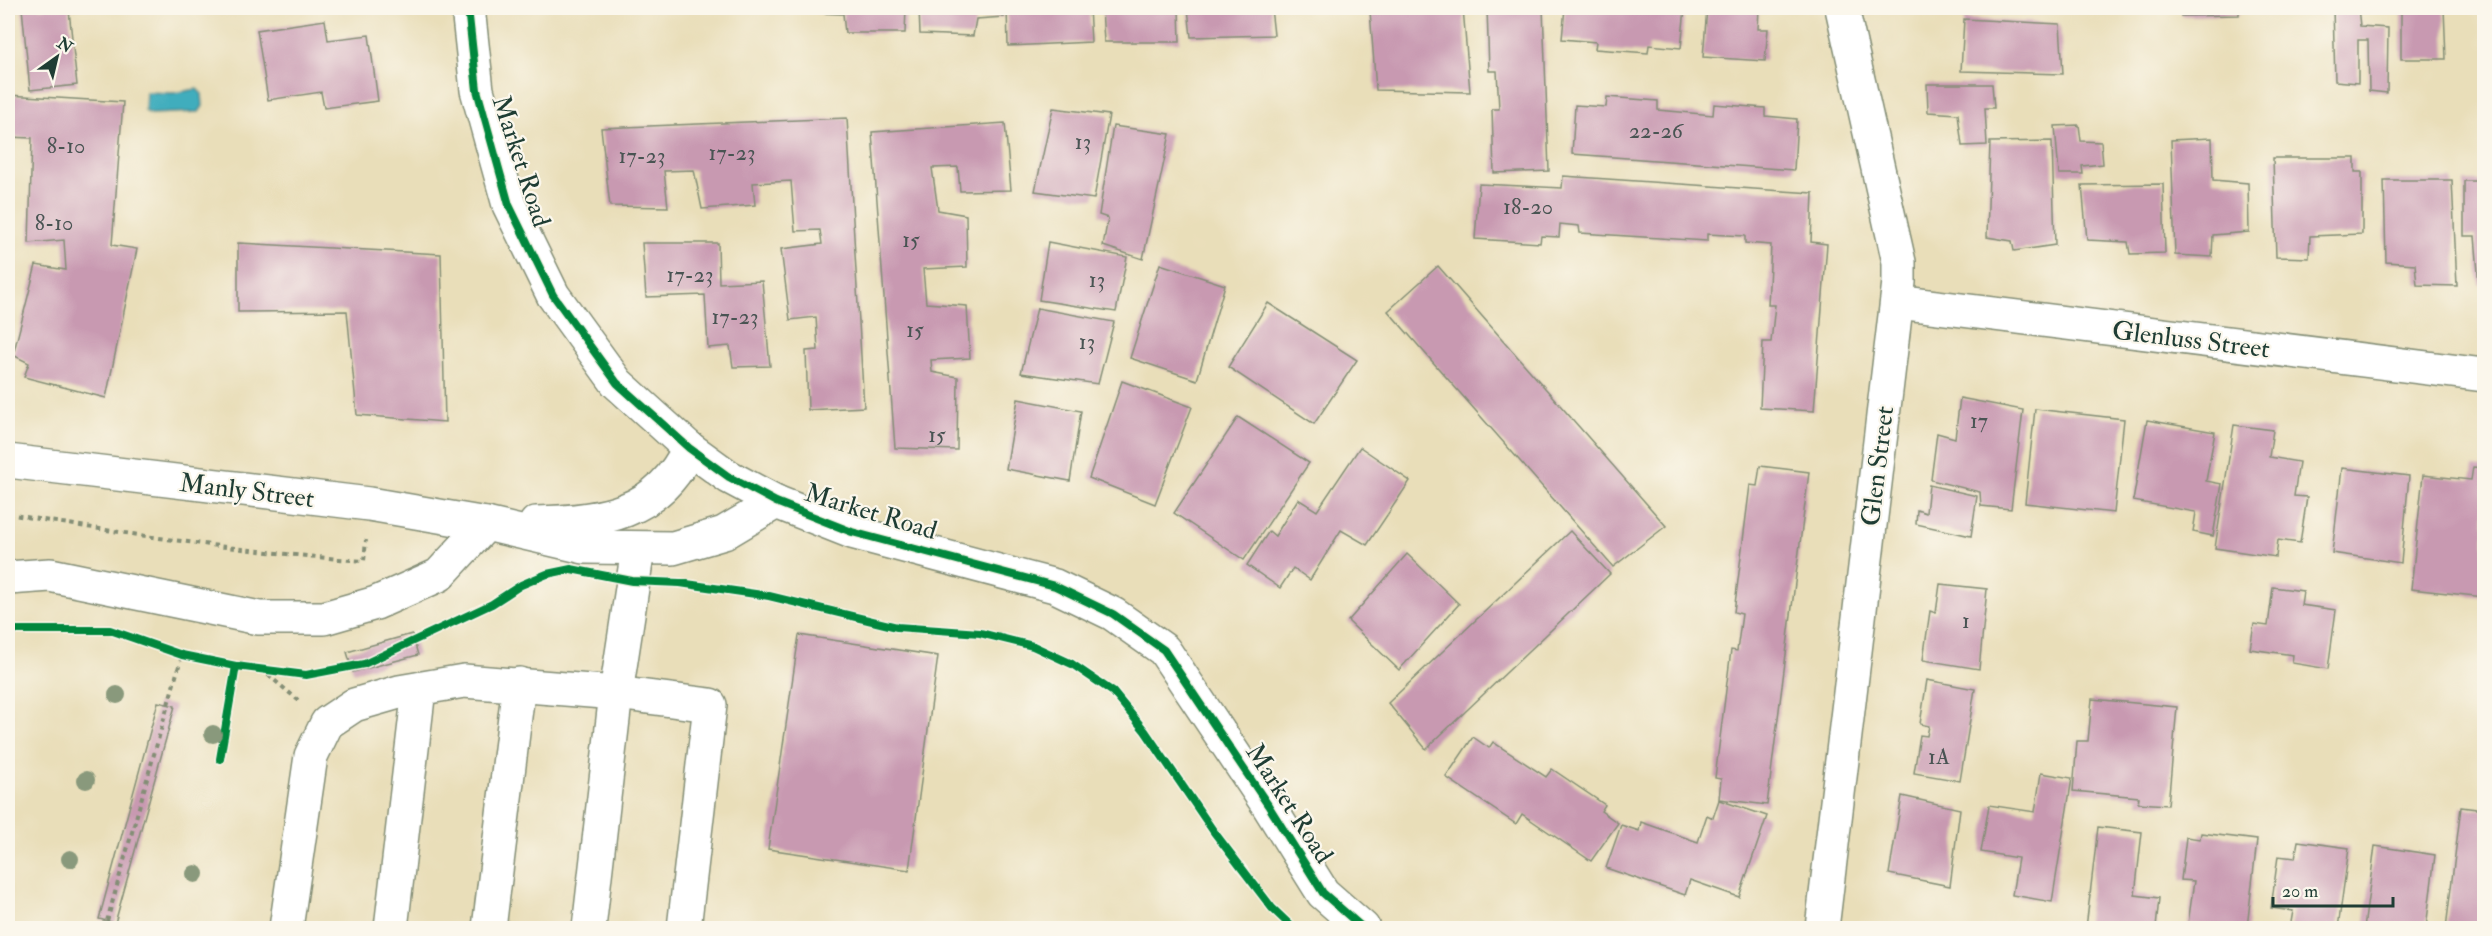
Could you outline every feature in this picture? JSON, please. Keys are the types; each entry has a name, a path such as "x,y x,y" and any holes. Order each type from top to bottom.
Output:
{"street":[{"name":"Market Road","path":"468,8 477,90 492,152 509,205 554,295 617,383 689,448 729,477 776,502 852,532 1055,586 1113,614 1164,650 1268,805 1323,893 1363,928"},
{"name":"Glen Street","path":"1822,928 1897,302 1899,262 1842,8"},
{"name":"Glenluss Street","path":"1897,302 2484,375"},
{"name":"Manly Street","path":"486,524 585,522 608,517 641,502 667,484 680,469 689,448"},
{"name":"Manly Street","path":"8,461 369,504 486,524 584,547 673,548 724,533 776,502"},
{"path":"8,578 50,575 259,618 324,618 376,603 439,575 486,524"},
{"path":"589,928 616,693 638,549"},
{"path":"286,928 311,756 327,723 354,705 464,681 616,693 710,705 684,928"},
{"path":"489,928 519,684"},
{"path":"391,928 419,689"}],"path":[{"path":"8,514 129,536 270,554 364,561 366,536"},
{"path":"172,651 193,657"},
{"path":"107,921 182,655"},
{"path":"256,668 283,672"},
{"path":"256,668 327,723"}],"water":[{"path":"197,89 202,94 203,106 199,112 151,114 145,111 146,92 173,93"}],"building":[{"path":"22,8 81,8 69,10 77,85 30,90"},
{"path":"817,8 906,8 905,33 845,33 843,14 817,13"},
{"path":"919,8 1003,8 1004,17 976,19 973,36 920,34"},
{"path":"1007,8 1089,8 1091,42 1008,46"},
{"path":"1102,8 1179,8 1180,42 1104,42"},
{"path":"1188,8 1271,8 1274,35 1191,37"},
{"path":"1301,8 1463,8 1470,92 1376,90 1370,11"},
{"path":"1487,8 1543,8 1549,171 1494,173 1492,109 1499,109 1497,71 1489,71"},
{"path":"1565,8 1685,8 1681,48 1649,45 1648,53 1595,49 1596,42 1562,39"},
{"path":"1707,8 1759,8 1758,29 1768,29 1765,61 1703,57"},
{"path":"2181,8 2239,8 2239,15 2181,16"},
{"path":"2333,8 2358,8 2360,26 2388,28 2387,93 2369,91 2368,40 2358,40 2358,83 2335,81"},
{"path":"2401,8 2444,8 2446,59 2401,59"},
{"path":"1964,19 2060,24 2063,74 1961,71"},
{"path":"325,20 328,40 369,35 378,101 324,108 321,92 268,100 257,30"},
{"path":"1927,84 1992,84 1994,108 1985,108 1987,145 1962,146 1958,114 1928,112"},
{"path":"8,95 123,102 112,245 137,249 106,398 24,377 29,363 13,355 36,265 66,270 64,240 29,243 32,138 8,137"},
{"path":"1607,97 1658,101 1658,110 1713,115 1714,104 1765,108 1765,116 1797,119 1794,170 1572,154 1575,105 1606,107"},
{"path":"1053,108 1109,115 1094,199 1035,191"},
{"path":"847,118 864,407 808,410 806,351 818,350 816,317 790,320 781,249 822,244 820,230 795,231 791,181 753,183 755,205 702,209 694,170 664,171 668,207 610,206 601,128"},
{"path":"1005,123 1011,190 960,191 958,167 932,168 938,210 966,215 967,267 923,269 926,303 967,306 970,358 931,360 932,372 958,377 957,450 895,448 872,132"},
{"path":"2079,125 2081,141 2101,142 2103,164 2082,166 2083,174 2059,174 2055,126"},
{"path":"1113,126 1170,134 1143,259 1103,246 1108,218 1099,215"},
{"path":"2212,138 2213,180 2248,183 2249,232 2213,235 2212,257 2175,255 2171,140"},
{"path":"2052,141 2055,245 2014,251 2012,241 1987,237 1990,142"},
{"path":"2273,158 2355,158 2355,172 2362,172 2362,234 2310,236 2309,258 2276,257"},
{"path":"1563,176 1813,193 1811,242 1827,244 1814,411 1760,408 1763,342 1771,342 1775,305 1768,305 1771,245 1745,243 1745,236 1707,234 1707,241 1580,233 1579,226 1560,224 1559,237 1541,236 1540,243 1475,239 1479,184 1562,188"},
{"path":"2384,180 2452,180 2457,286 2417,285 2415,264 2386,262"},
{"path":"2464,181 2484,181 2484,285 2479,285 2475,236 2464,236"},
{"path":"2163,184 2165,253 2130,254 2128,242 2087,240 2082,185"},
{"path":"1048,242 1127,257 1116,312 1039,300"},
{"path":"238,243 441,254 445,422 357,415 347,311 238,312"},
{"path":"642,243 718,243 719,283 762,281 770,366 733,367 730,346 708,348 705,295 646,297"},
{"path":"1160,264 1225,285 1197,380 1130,358"},
{"path":"1438,266 1666,526 1613,567 1388,311"},
{"path":"1268,303 1357,360 1314,424 1228,367"},
{"path":"1037,308 1114,322 1098,384 1021,373"},
{"path":"1122,381 1192,407 1155,504 1089,478"},
{"path":"1960,398 2023,410 2011,509 1981,506 1980,492 1931,480 1937,433 1955,438"},
{"path":"1018,399 1081,411 1070,481 1006,469"},
{"path":"2035,409 2124,419 2114,513 2025,503"},
{"path":"1238,417 1309,463 1244,560 1174,513"},
{"path":"2147,420 2215,432 2206,481 2222,484 2213,536 2193,532 2196,512 2133,501"},
{"path":"2234,425 2273,430 2269,457 2299,462 2294,496 2307,497 2300,543 2278,540 2276,557 2215,548"},
{"path":"1360,447 1410,481 1367,545 1341,530 1310,580 1293,568 1280,588 1247,565 1269,531 1275,536 1298,499 1317,511"},
{"path":"1760,466 1809,472 1767,805 1719,799 1721,779 1715,778 1731,650 1737,651 1742,614 1734,612 1750,485 1757,486"},
{"path":"2473,467 2484,468 2484,597 2411,589 2423,475 2471,480"},
{"path":"2342,468 2409,476 2401,563 2332,553"},
{"path":"1929,485 1977,496 1971,536 1916,524 1917,510 1926,513"},
{"path":"1570,531 1610,574 1426,749 1388,703"},
{"path":"1407,554 1459,604 1399,670 1348,621"},
{"path":"1940,584 1987,589 1979,669 1923,660 1930,611 1936,613"},
{"path":"2273,587 2303,591 2301,605 2336,610 2328,669 2292,663 2293,655 2250,649 2254,624 2268,626"},
{"path":"412,634 418,655 353,672 347,652"},
{"path":"799,635 938,656 909,870 768,849"},
{"path":"1927,680 1975,689 1960,781 1914,773 1920,735 1927,736 1929,726 1920,724"},
{"path":"2092,699 2177,707 2168,805 2138,803 2139,797 2073,791 2077,741 2088,741"},
{"path":"158,702 175,706 115,923 99,919"},
{"path":"1473,737 1489,748 1493,742 1546,777 1552,769 1605,805 1601,811 1618,823 1591,861 1522,814 1516,824 1446,777"},
{"path":"2041,773 2072,778 2052,902 2012,895 2018,858 1981,852 1989,805 2035,812"},
{"path":"1902,796 1960,809 1950,886 1889,874"},
{"path":"1719,800 1767,816 1739,897 1690,880 1685,895 1606,868 1621,825 1639,831 1641,822 1698,842 1707,815 1713,818"},
{"path":"2461,807 2484,810 2484,928 2446,928"},
{"path":"2098,827 2142,832 2135,895 2159,898 2156,928 2086,928"},
{"path":"2201,833 2257,840 2247,928 2188,924 2194,881 2181,880 2186,837 2200,839"},
{"path":"2298,841 2349,848 2338,928 2290,928 2293,911 2271,908 2278,856 2295,858"},
{"path":"2375,846 2435,855 2426,928 2364,928"}],"cycle path":[{"path":"468,8 477,90 509,205 553,295 617,383 689,448 729,477 776,502 852,532 1055,586 1113,614 1164,650 1268,805 1323,893 1363,928"},
{"path":"8,630 110,630 182,655 236,666 306,675 364,664 492,604 521,585 547,574 571,569 632,581 680,583 769,596 897,627 980,633 1033,646 1072,664 1113,692 1145,731 1214,832 1272,908 1293,928"},
{"path":"220,759 236,666"}]}
